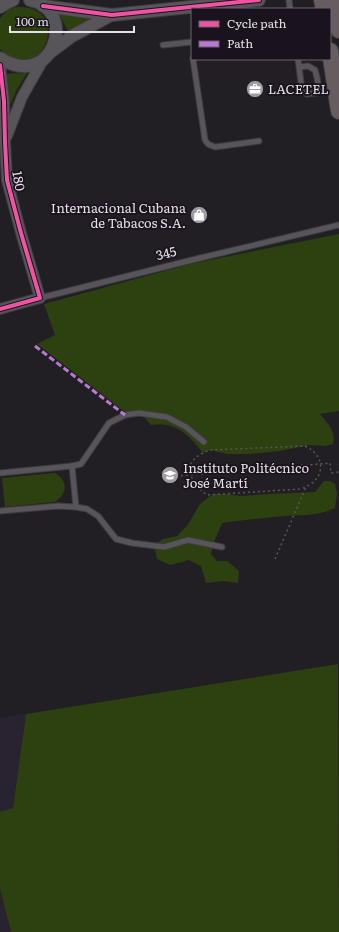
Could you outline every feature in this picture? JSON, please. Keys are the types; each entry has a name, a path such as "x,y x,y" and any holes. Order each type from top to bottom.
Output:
{"main road":[{"path":"334,0 339,27"},
{"path":"331,58 339,111"}],"street":[{"path":"0,8 13,0"},
{"path":"30,0 43,6 112,15 208,2 260,0"},
{"path":"43,6 50,13 56,27 55,42 47,56"},
{"path":"0,58 9,64 21,67 32,65 47,56 72,36 112,15"},
{"name":"180","path":"2,142 22,97 47,56"},
{"name":"180","path":"0,65 4,101 2,142 7,180 20,233 40,298"},
{"name":"345","path":"0,309 40,298"}],"lane":[{"path":"163,45 191,42"},
{"path":"193,60 205,140 208,144 215,147 259,141"},
{"path":"298,60 299,67 303,92 310,94 316,93 318,84 315,70 308,66 299,67"},
{"name":"345","path":"40,298 339,225"},
{"path":"0,473 80,464 109,423 124,415 139,414 167,417 186,427 204,442"},
{"path":"72,466 76,507"},
{"path":"0,512 58,506 76,507 87,509 98,516 116,539 132,543 164,546 188,540 222,547"}],"path":[{"path":"305,446 318,455 321,464 321,470 316,480 300,489 207,495 196,486 190,475 190,468 196,457 199,454 210,450 305,446"},
{"path":"166,477 330,463 331,473 339,472"},
{"path":"275,559 306,487"}],"shaded area":[{"path":"26,714 13,810 0,813 0,718"},
{"path":"0,889 11,932 0,932"}],"green space":[{"path":"16,7 34,10 44,18 48,30 46,43 39,53 29,60 15,59 0,49 0,18 8,10"},
{"path":"57,11 97,17 68,31"},
{"path":"27,73 17,89 8,110 5,74"},
{"path":"339,234 339,411 320,414 332,431 334,439 333,444 325,446 309,445 280,451 249,454 228,454 210,450 203,453 187,435 174,427 160,424 151,425 138,410 125,412 37,344 55,335 44,304 190,264"},
{"path":"55,473 64,483 65,488 59,499 54,502 5,507 2,478"},
{"path":"324,481 330,481 335,484 337,493 335,508 329,511 310,515 284,516 222,523 211,554 217,561 227,561 239,571 238,583 223,581 206,583 201,566 189,560 170,565 157,559 154,545 163,539 177,536 187,526 200,504 213,494 240,496 315,492"},
{"path":"338,664 339,932 11,932 0,889 0,812 13,808 26,714"}],"marked path":[{"path":"35,346 125,415"}],"cycle path":[{"path":"43,6 112,15 259,0"},
{"path":"0,65 4,101 7,180 40,298 0,309"}],"place":[{"name":"LACETEL","path":"255,89"},
{"name":"Internacional Cubana de Tabacos S.A.","path":"199,215"},
{"name":"Instituto Politécnico José Martí","path":"170,475"}]}
